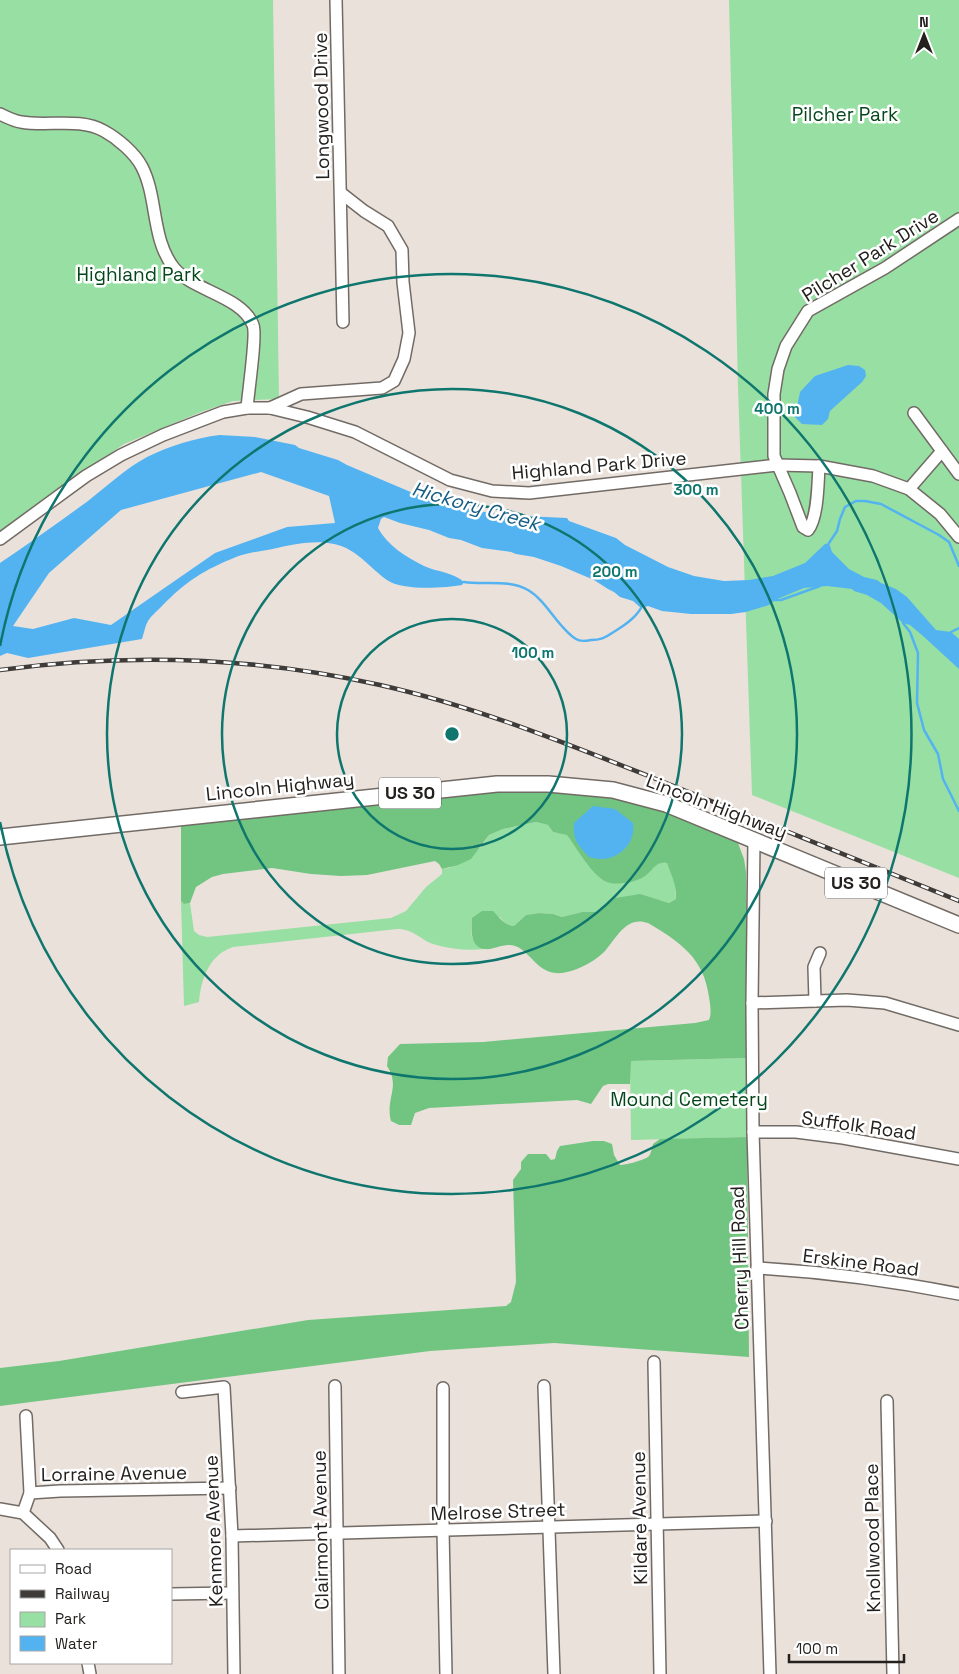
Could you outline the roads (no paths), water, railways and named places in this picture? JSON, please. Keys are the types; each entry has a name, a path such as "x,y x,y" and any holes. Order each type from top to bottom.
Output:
{"main road":[{"name":"Lincoln Highway","path":"0,837 497,784 548,784 613,790 666,804 959,925"}],"street":[{"name":"Longwood Drive","path":"270,408 301,394 382,388 394,381 404,358 409,333 403,282 402,250 388,226 364,212 341,194 336,0"},
{"path":"0,114 20,122 81,124 102,130 119,140 130,152 142,167 150,191 157,232 164,251 174,268 189,281 210,291 246,313 254,326 247,408"},
{"path":"341,194 343,322"},
{"name":"Pilcher Park Drive","path":"820,466 815,508 811,526 808,530 804,527 774,456 774,394 778,369 786,346 808,311 885,268 959,219"},
{"name":"Highland Park Drive","path":"0,539 86,476 121,454 223,412 247,408 270,408 307,417 354,432 450,480 492,491 529,493 777,465 820,466 873,476 909,489 940,514 959,537"},
{"path":"914,413 959,474"},
{"path":"909,489 942,451"},
{"name":"Cherry Hill Road","path":"754,840 753,1132 770,1674"},
{"path":"815,1001 814,967 820,953"},
{"path":"752,1003 847,1000 885,1003 959,1025"},
{"name":"Suffolk Road","path":"753,1132 796,1132 843,1138 959,1159"},
{"name":"Erskine Road","path":"757,1268 844,1276 924,1287 959,1294"},
{"name":"Kildare Avenue","path":"654,1362 660,1674"},
{"name":"Clairmont Avenue","path":"335,1386 339,1674"},
{"path":"544,1386 554,1674"},
{"name":"Kenmore Avenue","path":"182,1392 224,1387 232,1536 234,1674"},
{"path":"443,1388 446,1674"},
{"name":"Knollwood Place","path":"887,1401 893,1674"},
{"path":"24,1513 30,1493 26,1416"},
{"name":"Lorraine Avenue","path":"30,1493 60,1490 230,1488"},
{"path":"0,1509 24,1513 50,1538 57,1549"},
{"name":"Melrose Street","path":"232,1536 766,1521"},
{"path":"172,1594 232,1593"}],"water":[{"path":"848,365 859,366 865,370 866,376 862,382 830,411 828,419 822,425 802,424 795,417 800,392 815,376"},
{"path":"210,436 255,437 295,445 299,448 338,460 413,493 474,510 501,515 567,518 569,521 616,538 625,545 668,567 694,576 724,581 749,580 773,576 805,563 825,544 829,543 832,552 849,569 896,589 907,597 936,630 951,632 959,639 959,669 910,625 903,623 881,603 852,589 827,586 804,588 775,600 769,605 746,612 731,614 691,614 662,611 648,606 641,608 633,601 620,597 594,580 561,566 534,557 482,548 384,517 381,519 378,528 392,546 424,566 460,579 464,582 462,585 434,588 403,586 387,580 356,554 342,546 312,542 241,555 205,572 187,583 152,615 147,623 142,639 28,658 7,653 0,656 0,563 147,457 173,446","holes":["261,472 329,496 335,523 287,527 215,553 111,625 74,618 33,629 13,626 49,573 121,510"]},
{"path":"593,806 615,809 633,823 630,842 626,848 615,856 602,859 589,857 577,842 574,834 574,823"}],"waterway":[{"path":"829,543 837,531 845,507 856,501 865,501 881,504 939,535 949,542 959,566"},
{"path":"464,582 505,583 528,590 541,601 570,634 581,641 597,640 607,636 628,622 641,608"},
{"name":"Hickory Creek","path":"773,600 781,600 820,586"},
{"path":"903,623 910,632 918,653 917,703 924,730 938,754 943,779 959,811"},
{"path":"951,632 959,628"}],"railway":[{"path":"0,670 95,661 191,661 286,668 380,685 449,703 551,738 959,901"}],"park label":[{"name":"Pilcher Park","path":"845,114"},
{"name":"Highland Park","path":"139,274"},
{"name":"Mound Cemetery","path":"689,1099"}]}
